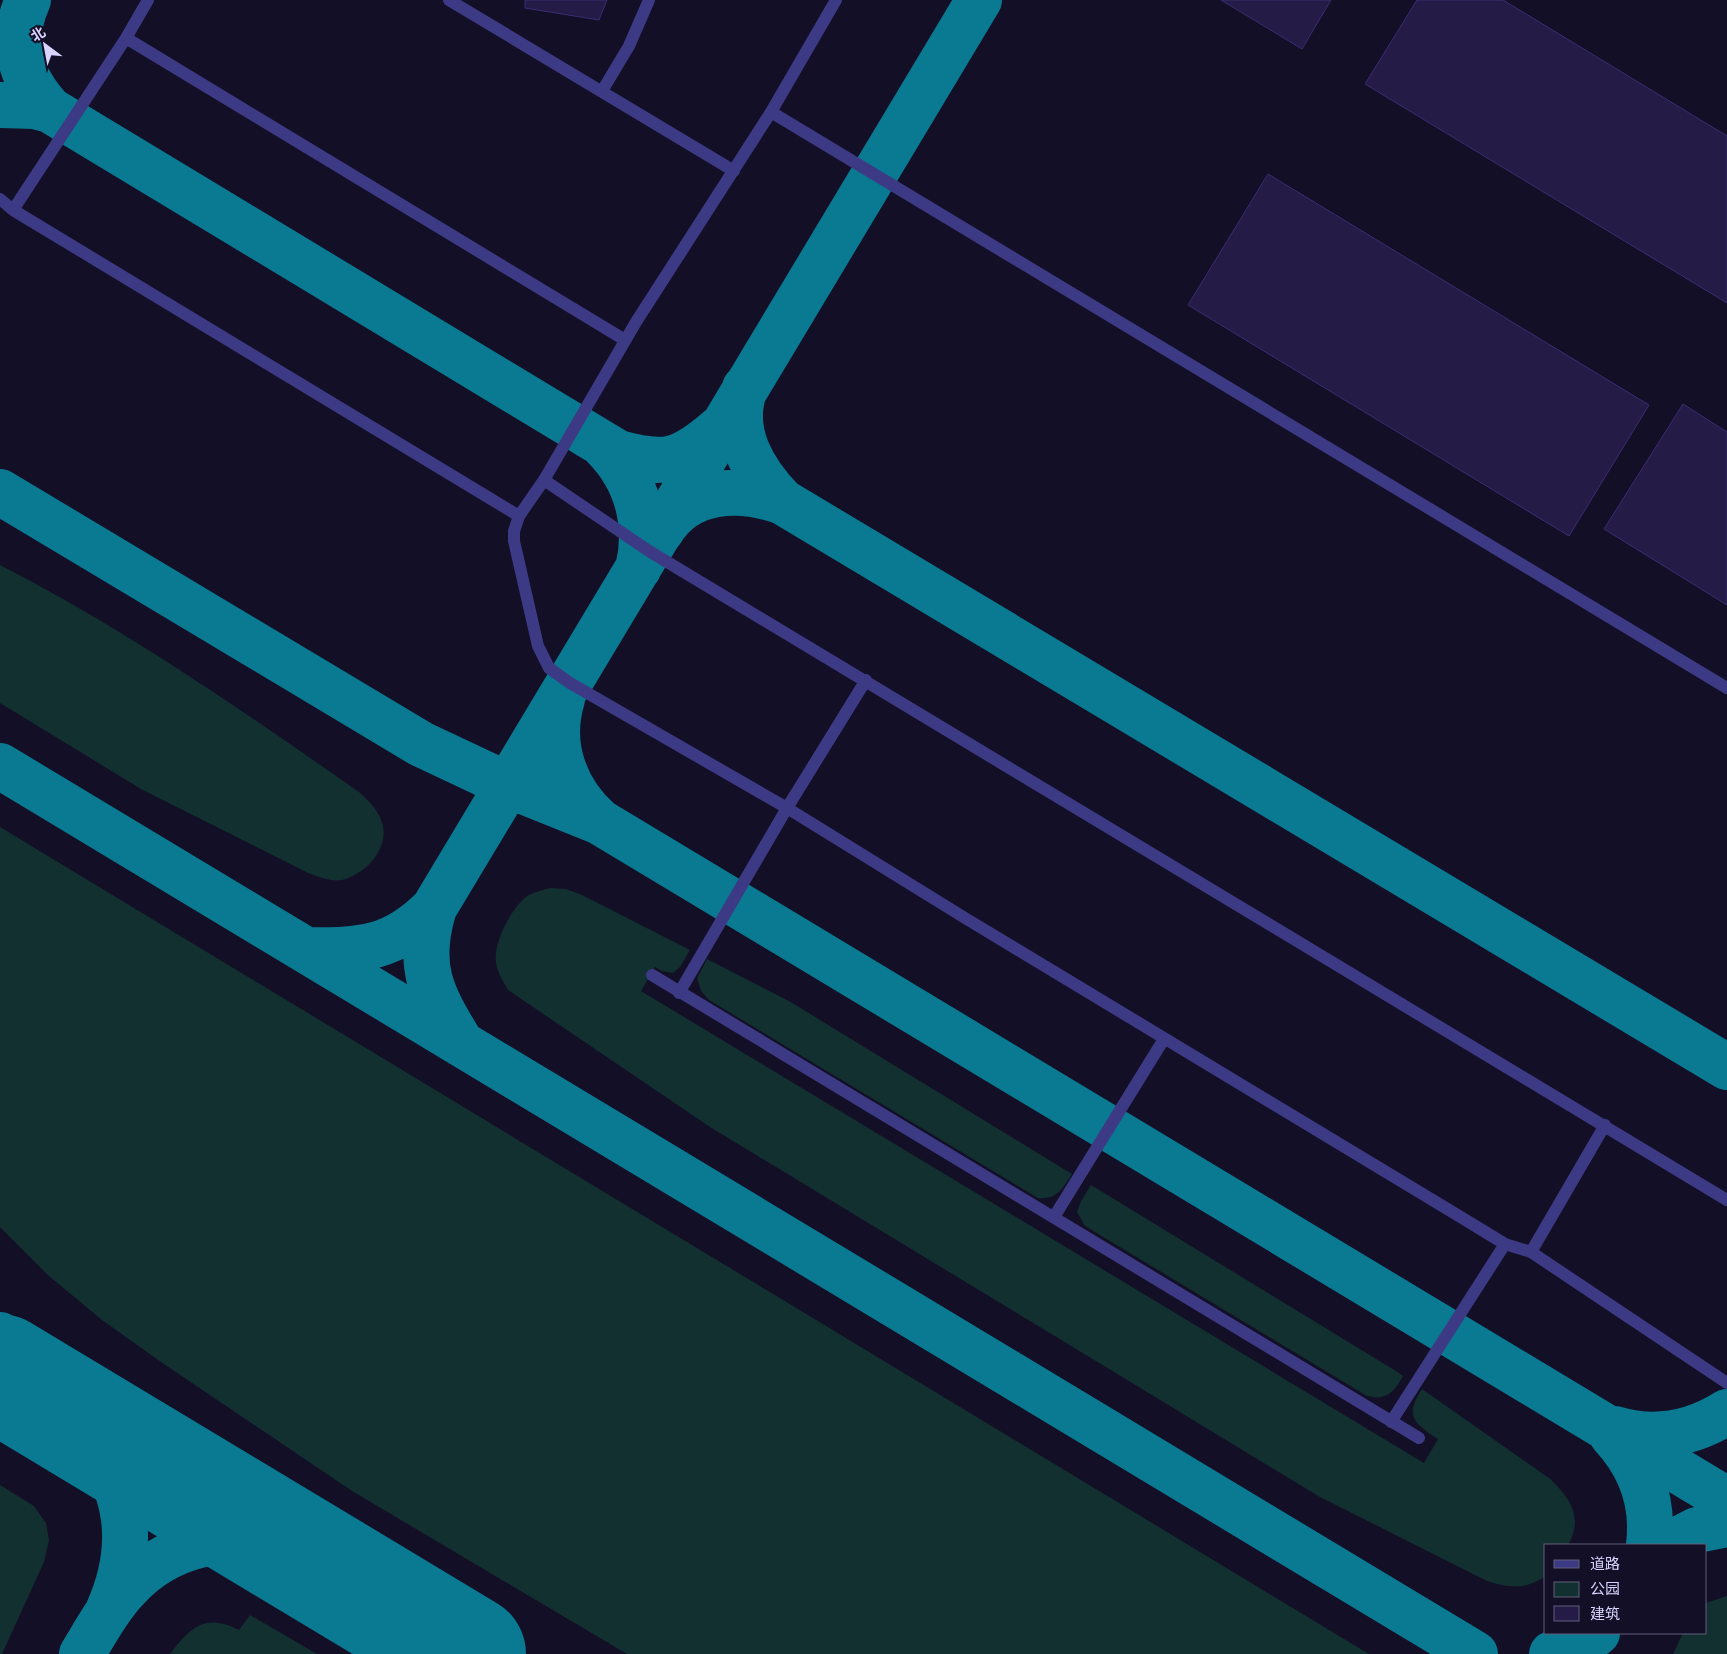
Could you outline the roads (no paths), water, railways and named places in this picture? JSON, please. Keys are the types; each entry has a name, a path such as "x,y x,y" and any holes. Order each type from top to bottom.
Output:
{"lane":[{"path":"13,210 126,38 148,0"},
{"path":"449,0 734,170"},
{"path":"602,91 629,46 649,0"},
{"path":"836,0 771,112 626,340 544,480 518,516 514,531 514,541 538,646 549,668 564,679 672,743 787,808 1164,1039 1505,1244 1531,1252 1727,1383"},
{"path":"126,38 626,340"},
{"path":"771,112 1727,688"},
{"path":"0,199 13,210 518,516"},
{"path":"544,480 649,551 1727,1200"},
{"path":"679,993 787,808 866,680"},
{"path":"652,975 1419,1438"},
{"path":"1054,1217 1164,1039"},
{"path":"1531,1252 1605,1125"},
{"path":"1391,1422 1505,1244"}]}
